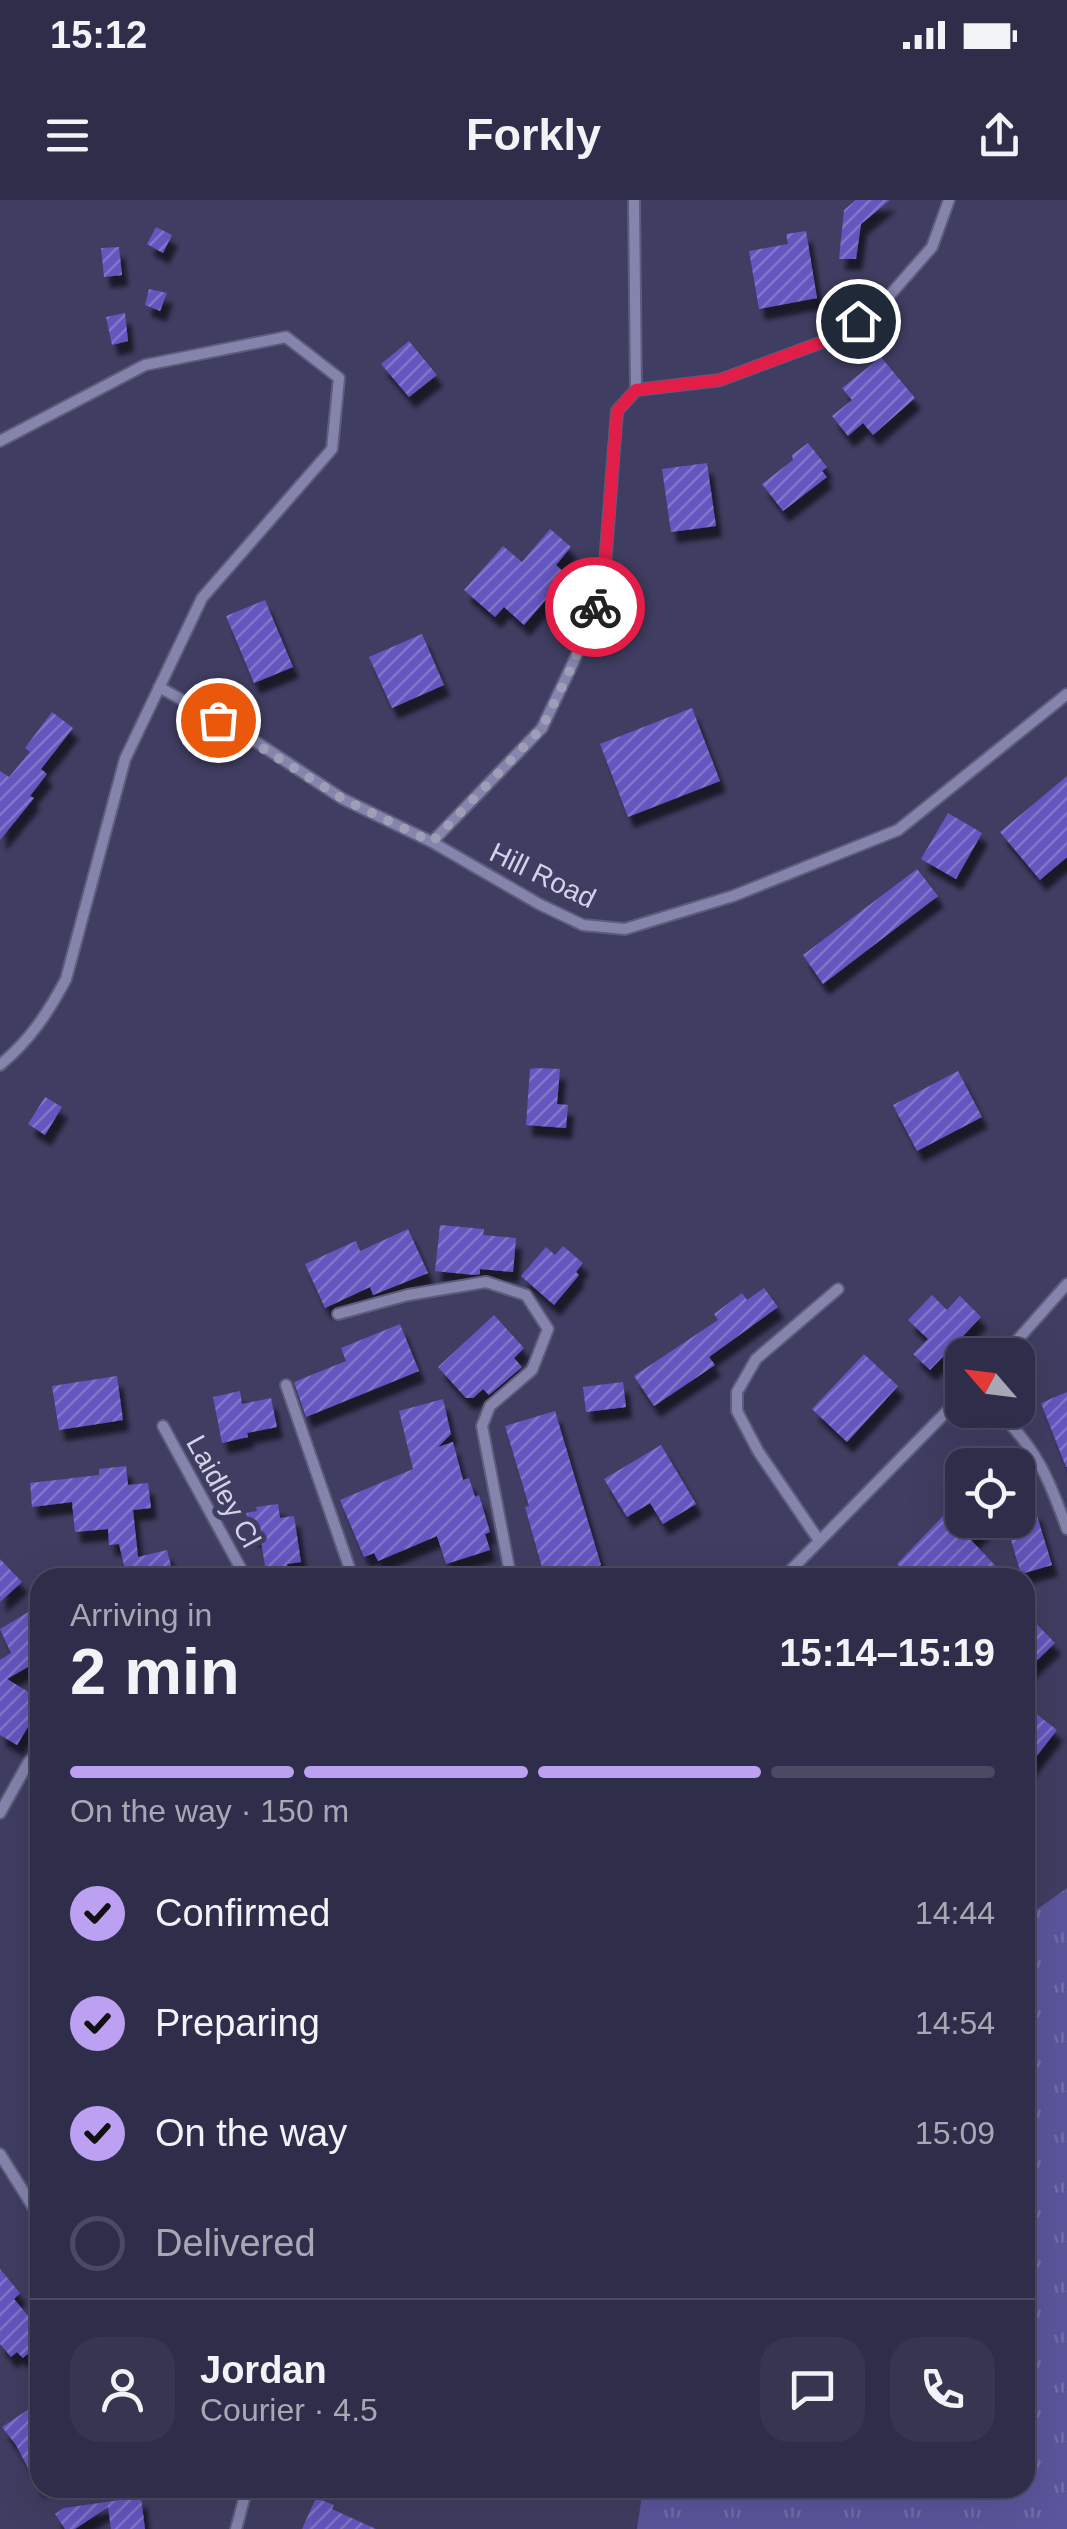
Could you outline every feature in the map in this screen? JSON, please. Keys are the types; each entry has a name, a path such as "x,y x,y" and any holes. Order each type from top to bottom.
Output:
{"street":[{"path":"634,200 636,390"},
{"path":"432,842 542,728 573,664 591,622 605,564 617,411 636,390 720,380 833,338 882,304 932,247 949,200"},
{"path":"0,441 145,366 286,338 339,378 332,449 202,598 125,759 66,979 26,1043 0,1066"},
{"name":"Hill Road","path":"159,686 247,736 343,799 432,842 539,904 583,924 625,929 733,896 898,830 1067,694"},
{"path":"338,1314 408,1295 486,1282 526,1294 548,1329 532,1370 490,1406 482,1426 509,1568"},
{"path":"1019,1338 1067,1284"},
{"path":"818,1539 758,1451 737,1411 737,1392 756,1359 838,1289"},
{"path":"286,1385 350,1568"},
{"path":"793,1568 945,1413"},
{"name":"Laidley Cl","path":"162,1426 240,1568"},
{"path":"1014,1428 1033,1448 1050,1480 1067,1528"},
{"path":"0,1812 30,1761"},
{"path":"0,2154 30,2202"},
{"path":"236,2529 244,2498"}],"green space":[{"path":"1067,1888 1067,2529 637,2529 642,2498 1035,2498 1035,1911"}],"building":[{"path":"856,200 890,200 861,224 856,259 839,259 844,210"},
{"path":"156,227 172,235 163,253 147,244"},
{"path":"806,231 817,298 759,309 749,251 788,244 786,234"},
{"path":"119,247 122,275 104,277 101,248"},
{"path":"149,289 167,293 160,311 145,305"},
{"path":"125,313 128,341 112,345 106,317"},
{"path":"409,341 437,375 409,397 381,364"},
{"path":"881,357 915,398 873,435 863,423 848,436 832,416 852,400 842,388"},
{"path":"808,443 827,467 822,471 827,477 783,511 762,484"},
{"path":"707,463 716,526 671,532 662,469"},
{"path":"550,529 571,547 556,565 567,575 524,625 504,607 495,617 464,590 503,546 522,562"},
{"path":"265,600 293,667 254,683 226,616"},
{"path":"422,634 444,685 392,708 369,657"},
{"path":"692,708 720,781 628,817 600,744"},
{"path":"52,712 73,728 41,769 47,774 30,796 34,798 0,840 0,771 9,777 30,752 25,748"},
{"path":"1067,776 1067,857 1040,880 1000,832"},
{"path":"948,813 982,833 956,879 921,859"},
{"path":"917,869 938,896 823,984 803,955"},
{"path":"530,1069 560,1069 557,1104 568,1105 566,1128 526,1125"},
{"path":"958,1071 982,1117 917,1151 893,1105"},
{"path":"45,1097 62,1107 45,1135 28,1124"},
{"path":"440,1225 484,1229 483,1235 516,1238 513,1272 480,1269 480,1274 475,1275 435,1271"},
{"path":"408,1229 428,1273 373,1295 370,1287 325,1308 305,1264 356,1241 360,1251"},
{"path":"563,1246 583,1263 576,1272 579,1275 554,1305 521,1276 546,1247 555,1255"},
{"path":"764,1288 778,1307 709,1357 715,1365 654,1406 634,1376 718,1320 714,1314 742,1293 747,1300"},
{"path":"932,1295 947,1310 960,1296 981,1317 961,1338 945,1338 945,1354 930,1370 913,1354 928,1339 908,1320"},
{"path":"494,1315 524,1348 514,1358 522,1367 489,1395 483,1389 473,1398 466,1398 438,1367"},
{"path":"400,1324 419,1371 306,1417 294,1382 346,1361 341,1348"},
{"path":"864,1354 898,1386 847,1442 812,1409"},
{"path":"117,1376 123,1420 59,1430 52,1386"},
{"path":"623,1382 626,1407 586,1412 583,1387"},
{"path":"240,1391 242,1404 271,1398 277,1427 222,1443 213,1397"},
{"path":"1067,1392 1067,1467 1066,1467 1041,1403"},
{"path":"443,1399 451,1434 438,1447 453,1442 463,1480 469,1478 475,1497 479,1495 490,1532 485,1534 490,1550 446,1564 437,1536 378,1561 374,1553 364,1557 340,1500 413,1469 399,1411"},
{"path":"555,1411 601,1565 542,1568 505,1426"},
{"path":"661,1445 696,1504 663,1524 650,1503 627,1517 604,1479"},
{"path":"126,1466 128,1485 148,1483 151,1508 133,1510 138,1557 167,1550 172,1568 125,1568 119,1544 109,1545 108,1529 75,1532 72,1502 32,1507 30,1483 99,1475 99,1469"},
{"path":"278,1504 280,1518 294,1516 301,1562 287,1564 288,1568 265,1568 260,1535 250,1536 246,1513 257,1511 256,1507"},
{"path":"1035,1509 1052,1565 1035,1570 1019,1568 1010,1538 1035,1538"},
{"path":"945,1514 945,1538 973,1538 998,1568 901,1568 897,1564"},
{"path":"0,1559 22,1582 0,1602"},
{"path":"30,1611 30,1666 7,1679 30,1693 30,1724 17,1745 0,1735 0,1660 11,1653 0,1629"},
{"path":"1035,1622 1055,1643 1035,1662"},
{"path":"1035,1713 1057,1730 1035,1758"},
{"path":"0,2269 20,2293 14,2299 30,2318 30,2352 23,2358 17,2352 11,2357 0,2344"},
{"path":"30,2408 30,2472 16,2445 2,2427"},
{"path":"141,2498 145,2529 111,2529 108,2507 75,2529 65,2529 55,2514 64,2508"},
{"path":"316,2498 334,2505 332,2509 376,2529 302,2529"}],"way so far":[{"path":"218,720 343,799 432,842 542,728 595,607"}],"route":[{"path":"595,607 605,564 617,411 636,390 720,380 833,338 858,321"}]}
